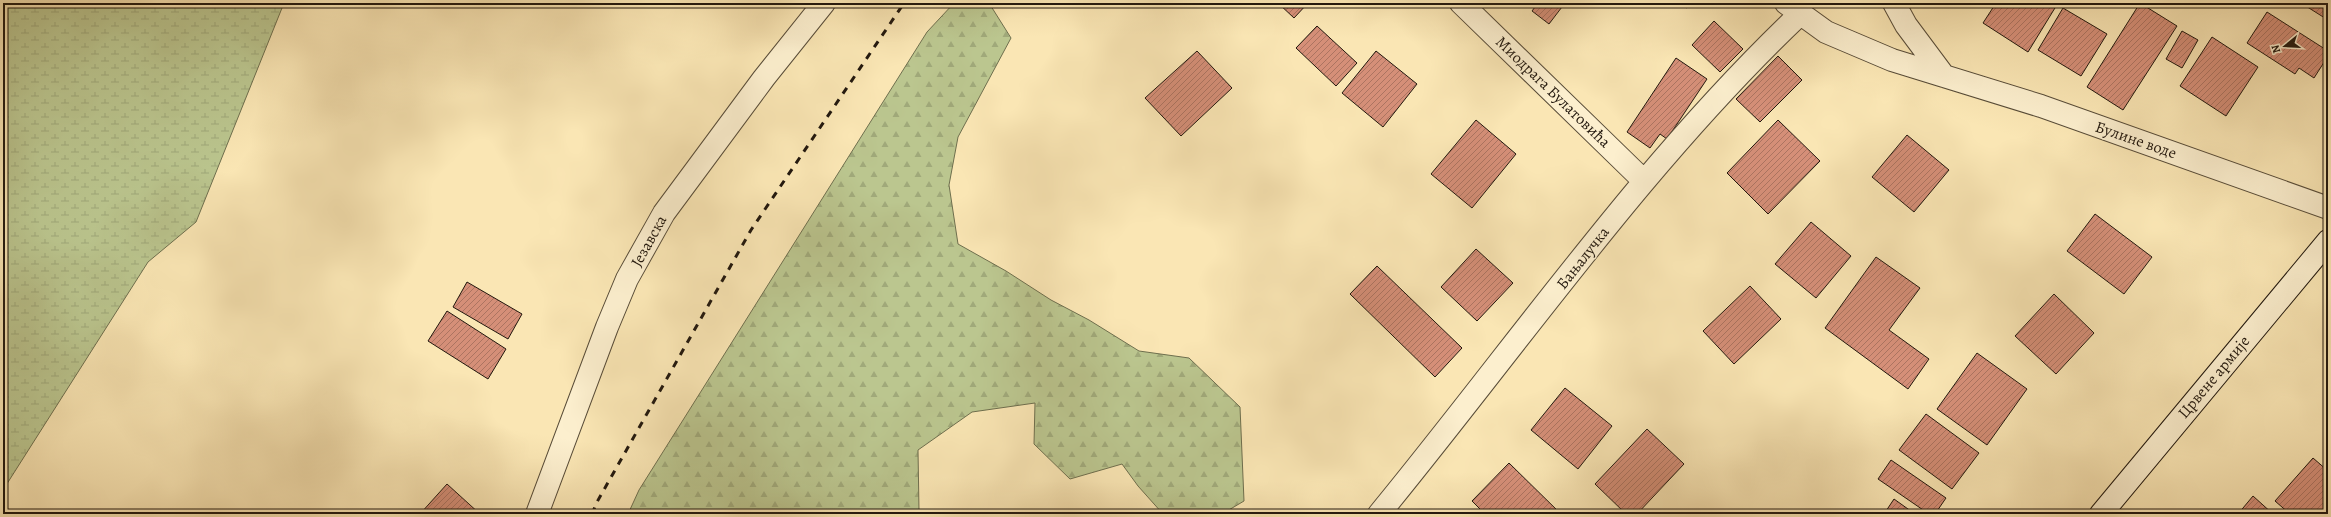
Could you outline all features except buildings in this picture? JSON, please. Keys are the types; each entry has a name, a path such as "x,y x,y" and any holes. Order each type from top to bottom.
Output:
{"street":[{"name":"Језавска","path":"537,514 607,327 628,279 664,213 764,78 824,3"},
{"name":"Миодрага Булатовића","path":"1461,3 1644,181"},
{"path":"1894,3 1906,25 1944,76"},
{"name":"Бањалучка","path":"1378,514 1644,181 1765,47 1793,8"},
{"name":"Булине воде","path":"1793,8 1826,32 1892,60 2041,106 2328,208"},
{"name":"Црвене армије","path":"2101,514 2328,241"}],"green space":[{"path":"3,3 284,3 196,222 148,262 3,490"},
{"path":"954,3 989,3 1011,38 958,137 949,185 958,244 1006,271 1051,300 1089,320 1139,351 1189,358 1240,407 1244,501 1222,514 1163,514 1138,486 1122,464 1070,479 1034,444 1035,403 972,412 918,450 919,511 921,514 628,514 639,490 927,32"}],"railway":[{"path":"592,514 597,502 751,230 904,3"}]}
